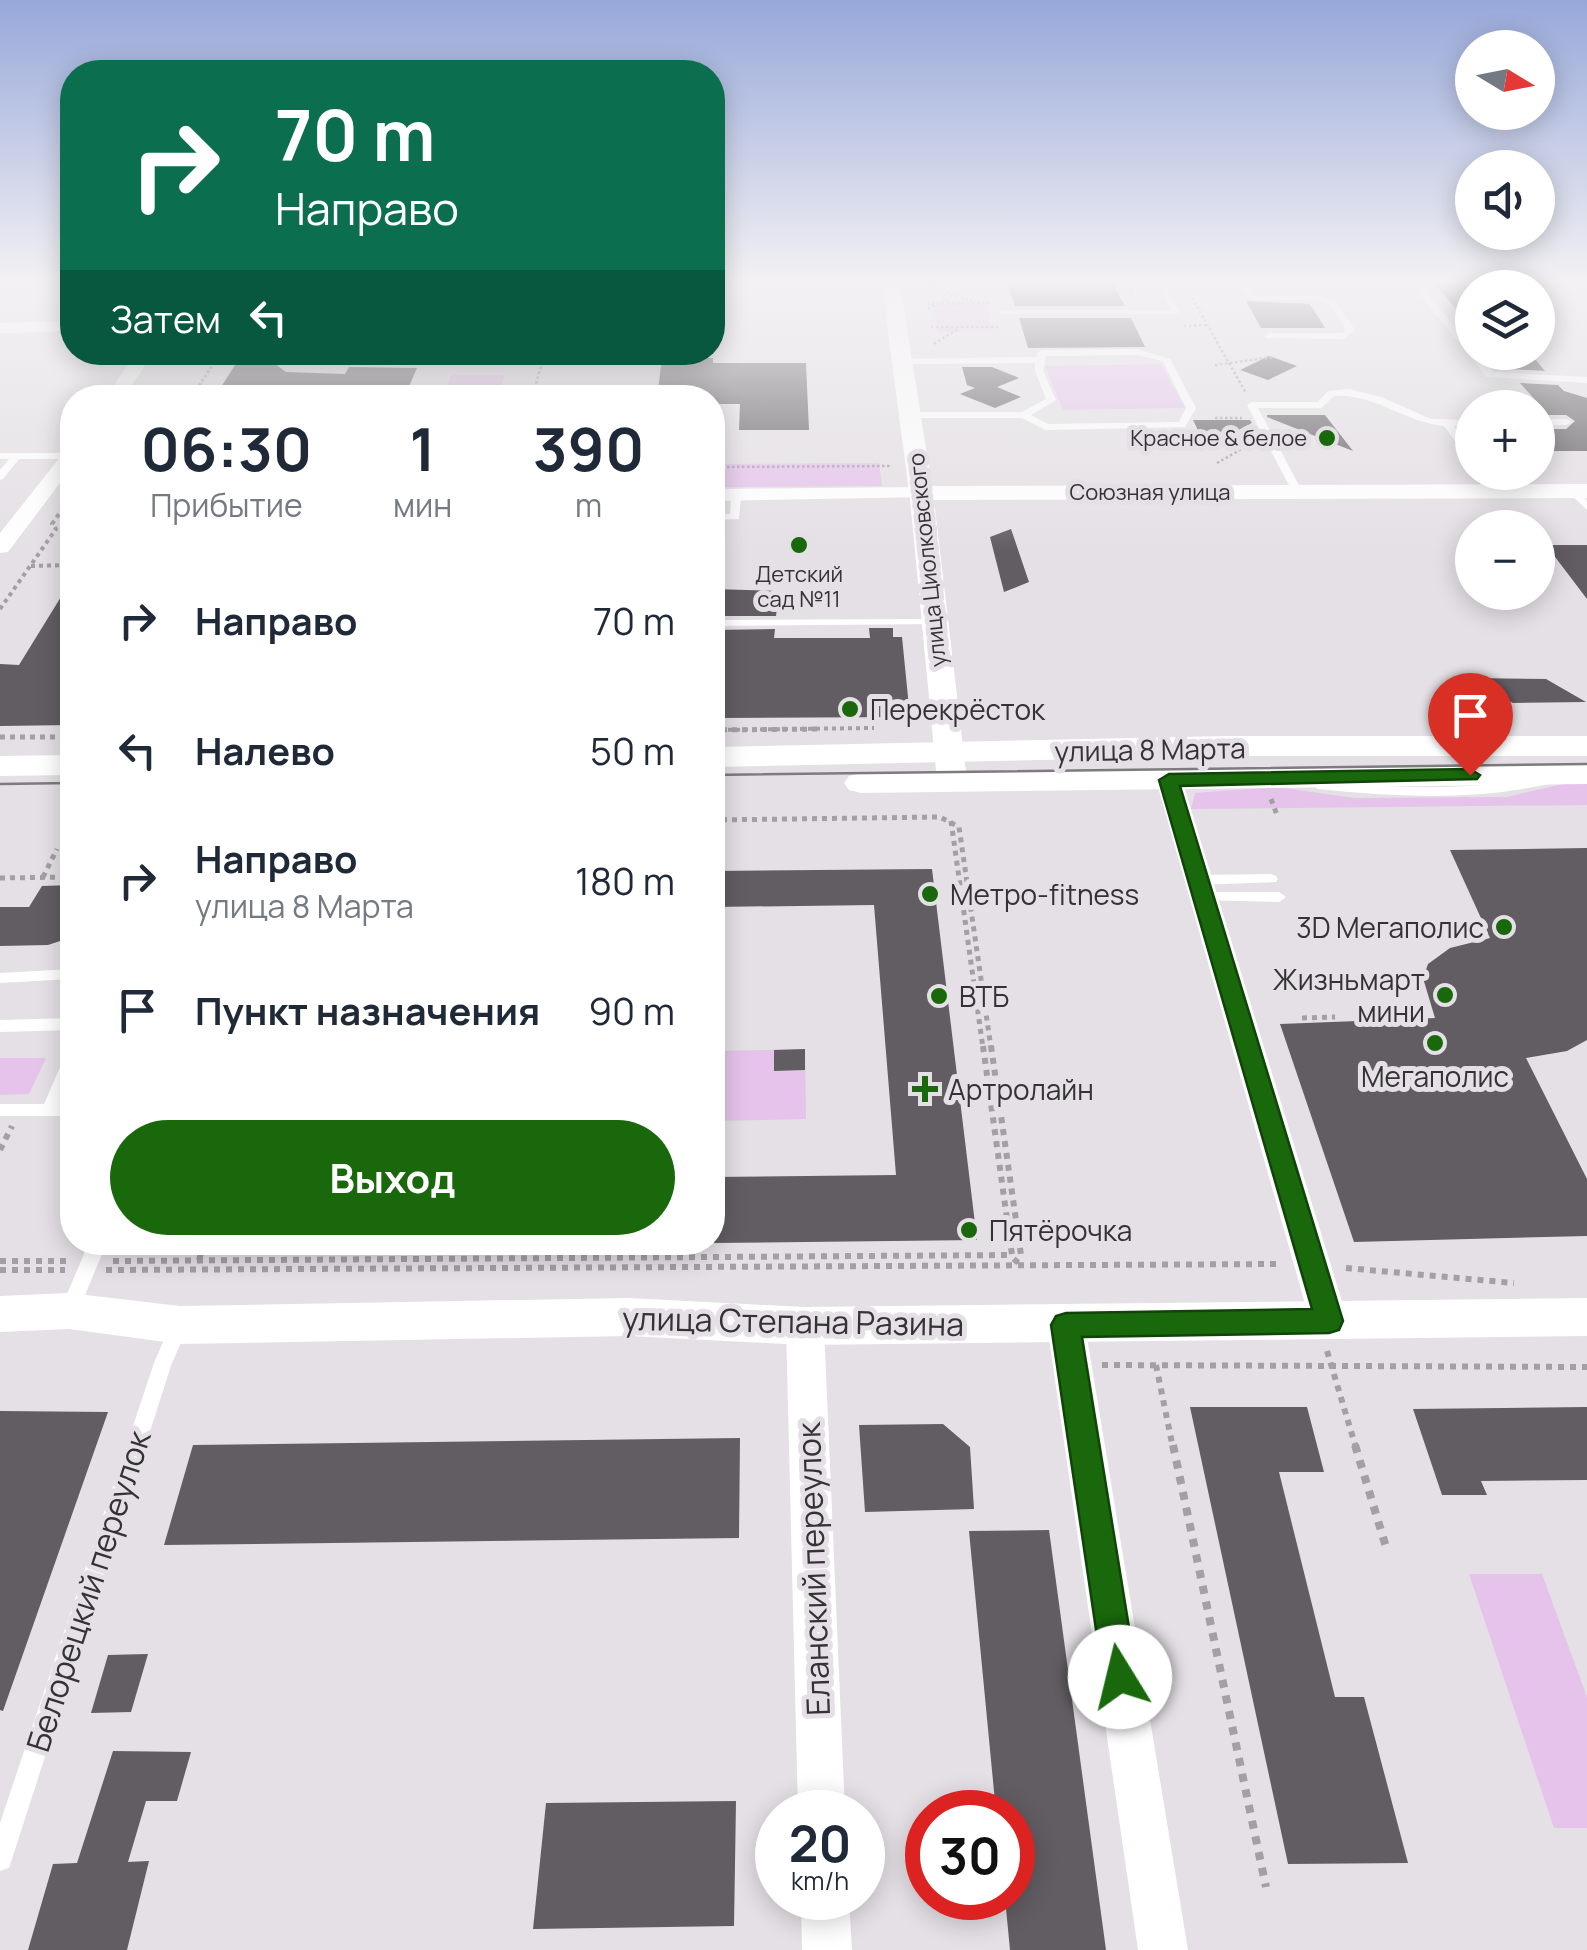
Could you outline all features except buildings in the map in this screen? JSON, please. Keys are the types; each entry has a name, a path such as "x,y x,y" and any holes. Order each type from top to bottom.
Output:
{"main road":[{"name":"улица 8 Марта","path":"725,783 1228,746 1582,765"},
{"name":"улица 8 Марта","path":"725,758 1169,780 1582,765"},
{"path":"0,766 60,765"},
{"path":"0,793 60,792"}],"street":[{"name":"улица Циолковского","path":"902,370 922,493 949,767"},
{"path":"0,546 60,470"},
{"name":"Союзная улица","path":"725,494 1297,491 1455,484"},
{"name":"Союзная улица","path":"1543,490 1582,496"},
{"path":"38,497 60,499"},
{"path":"1169,780 1326,1330"},
{"name":"улица Степана Разина","path":"0,1314 69,1312 180,1325 629,1317 805,1326 1066,1325 1326,1330 1587,1317"},
{"path":"1066,1325 1162,1950"},
{"name":"Еланский переулок","path":"805,1326 821,1790"},
{"path":"826,1920 827,1950"}],"lane":[{"path":"1024,415 1051,400 1039,370"},
{"path":"910,415 1024,415 1046,427 1182,425 1190,408 1171,370"},
{"path":"1486,370 1490,375 1587,380"},
{"path":"1297,491 1252,405 1321,405 1332,393 1364,392 1425,423 1455,423"},
{"path":"1555,422 1566,422"},
{"path":"1447,423 1455,434"},
{"path":"0,456 60,456"},
{"path":"0,476 16,456"},
{"path":"725,517 735,517 736,494"},
{"path":"725,623 934,622"},
{"path":"1200,889 1271,878"},
{"path":"1200,889 1279,897"},
{"path":"0,978 60,975"},
{"path":"0,1026 60,1024"},
{"path":"29,1128 60,1080"},
{"path":"0,1110 60,1110"},
{"path":"69,1312 92,1258"},
{"name":"Белорецкий переулок","path":"0,1859 180,1325"}],"path":[{"path":"1215,418 1250,418 1244,406 1252,405 1233,370"},
{"path":"1218,463 1260,439"},
{"path":"725,467 892,466"},
{"path":"0,609 56,529 52,524 60,513"},
{"path":"29,566 60,565"},
{"path":"725,730 889,727"},
{"path":"0,738 60,737"},
{"path":"0,1261 92,1258 1013,1263 1021,1255 959,827 940,818 725,820"},
{"path":"0,1270 92,1258 1012,1255 951,821"},
{"path":"43,877 58,849"},
{"path":"0,878 60,876"},
{"path":"1302,1018 1335,1017"},
{"path":"200,1260 201,1255"},
{"path":"1326,1330 1332,1366 1386,1547"},
{"path":"1084,1365 1587,1367"},
{"path":"1156,1366 1266,1887"}],"shaded area":[{"path":"1047,370 1164,370 1185,408 1063,410"},
{"path":"451,375 505,375 501,385 447,385"},
{"path":"879,463 882,486 725,487 725,464"},
{"path":"1580,780 1587,782 1587,805 1191,809 1195,793 1277,787 1354,798 1507,797"},
{"path":"805,1049 806,1119 725,1121 725,1051"},
{"path":"0,1058 46,1058 29,1094 0,1095"},
{"path":"1469,1574 1542,1574 1587,1697 1587,1828 1554,1828"}],"tram line":[{"path":"725,775 1587,764"},
{"path":"0,784 60,783"}],"place":[{"name":"Красное & белое","path":"1327,438"},
{"name":"Детский сад №11","path":"799,545"},
{"name":"Перекрёсток","path":"850,709"},
{"name":"Метро-fitness","path":"930,894"},
{"name":"3D Мегаполис","path":"1504,927"},
{"name":"Жизньмарт мини","path":"1445,995"},
{"name":"ВТБ","path":"939,996"},
{"name":"Мегаполис","path":"1435,1043"},
{"name":"Артролайн","path":"925,1089"},
{"name":"Пятёрочка","path":"969,1230"}],"route":[{"path":"1120,1677 1066,1325 1329,1321 1169,780 1470,775"}]}
